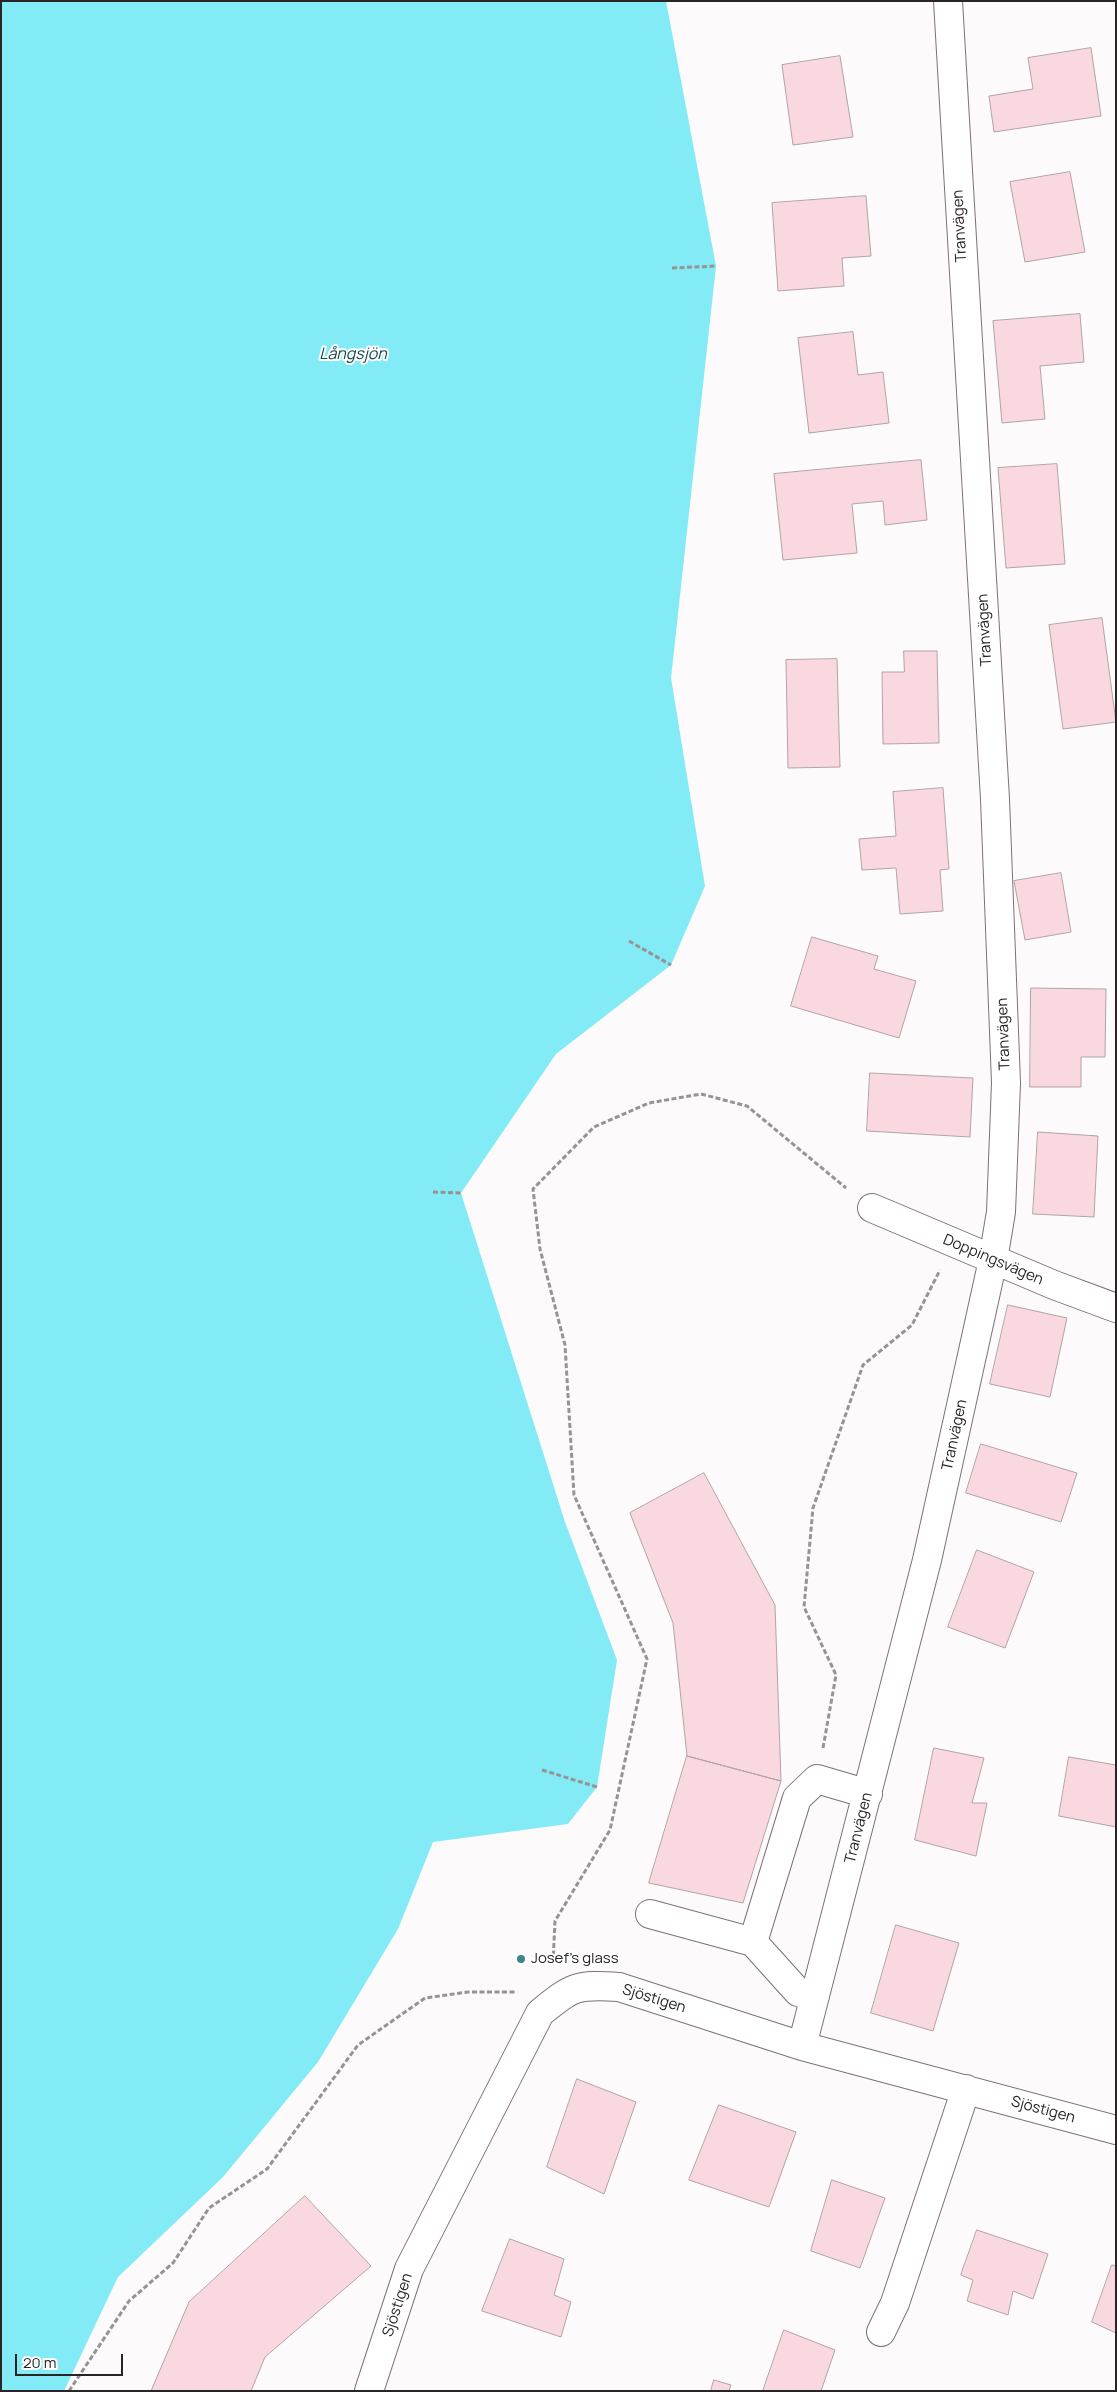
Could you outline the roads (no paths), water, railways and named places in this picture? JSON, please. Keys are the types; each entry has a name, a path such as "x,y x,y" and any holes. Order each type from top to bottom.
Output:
{"street":[{"name":"Tranvägen","path":"802,2046 928,1560 994,1260 1001,1212 1006,1084 995,799 948,1"},
{"name":"Doppingsvägen","path":"872,1208 1054,1285 1116,1308"},
{"path":"753,1942 797,1798 817,1779 868,1794"},
{"path":"650,1914 753,1942 798,1992 815,1996"},
{"name":"Sjöstigen","path":"369,2391 410,2269 540,2013 565,1993 588,1985 619,1987 802,2046 1116,2130"},
{"path":"881,2332 898,2293 966,2089"}],"water":[{"name":"Långsjön","path":"1,1 666,1 716,266 671,678 705,886 671,965 556,1054 461,1193 565,1522 617,1660 597,1787 568,1824 433,1842 398,1929 318,2062 223,2177 118,2277 64,2391 1,2391"}],"place":[{"name":"Josef’s glass","path":"521,1959"}]}
